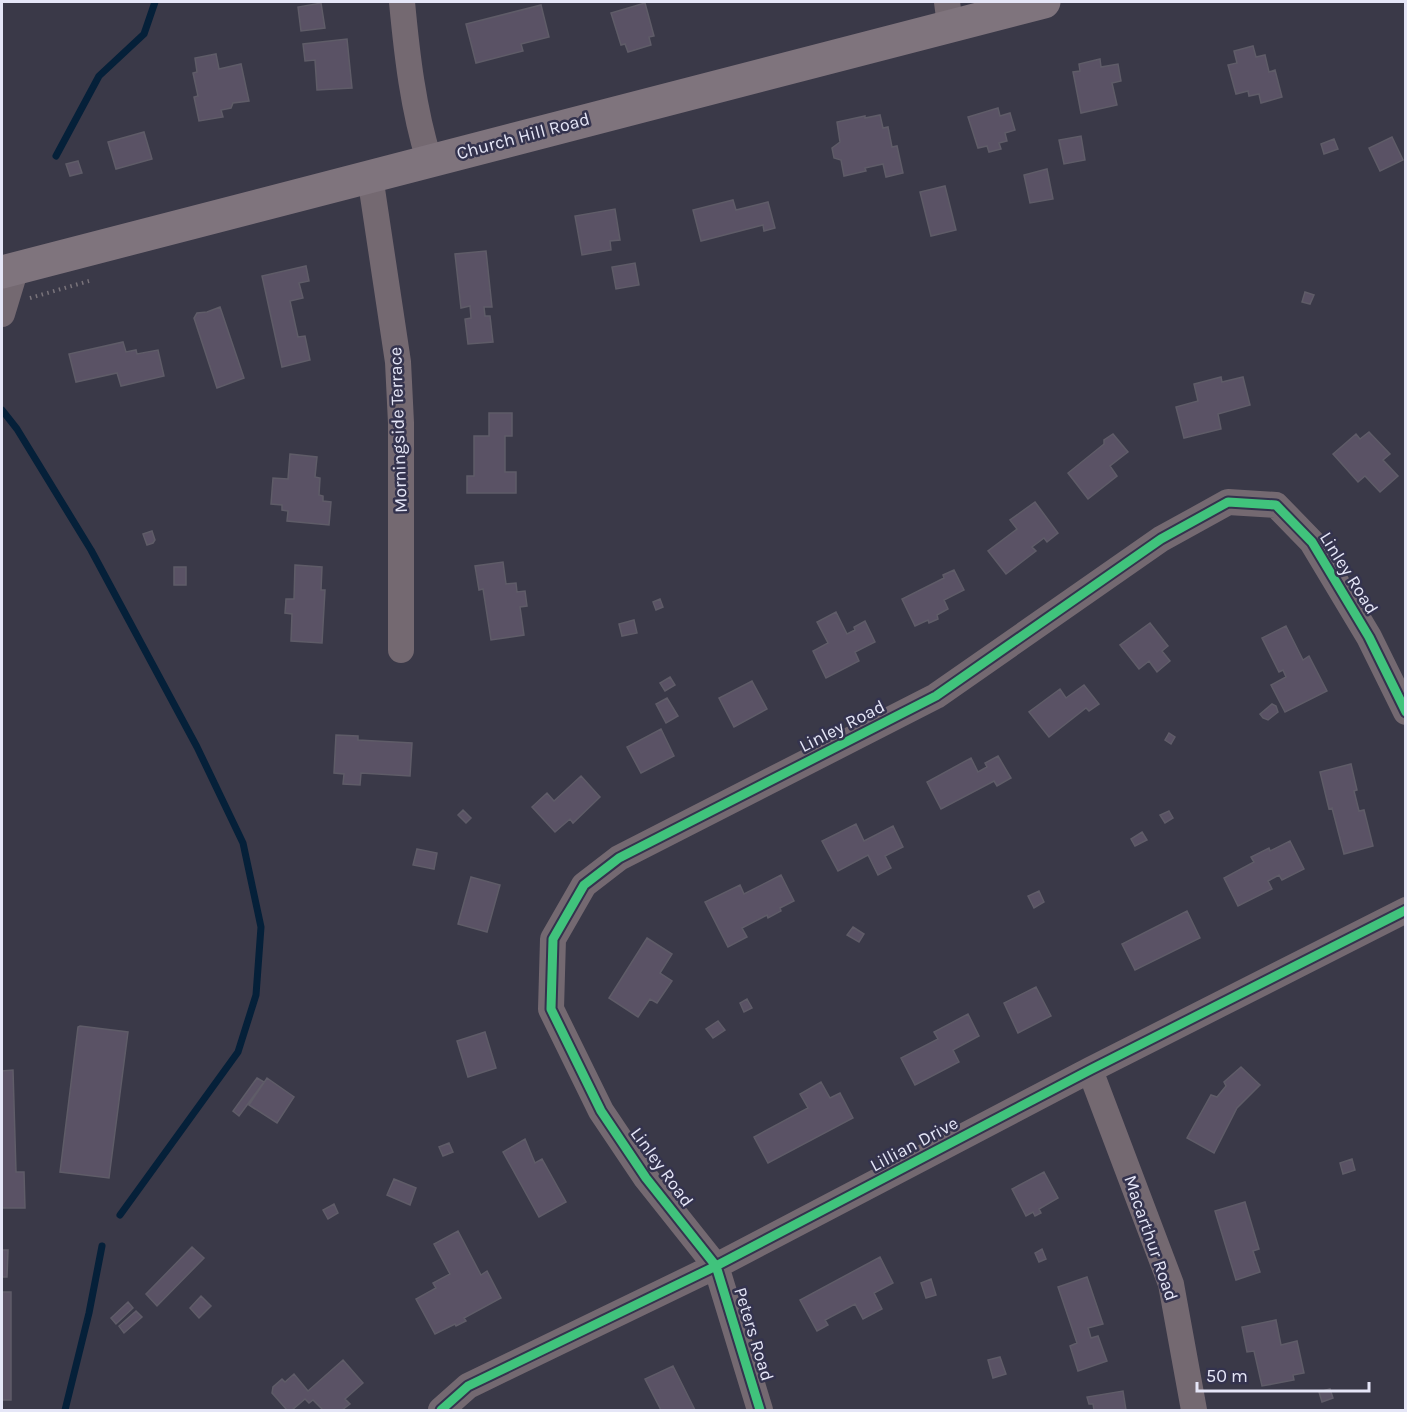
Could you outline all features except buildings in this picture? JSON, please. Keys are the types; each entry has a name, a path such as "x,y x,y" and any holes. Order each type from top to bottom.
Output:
{"main road":[{"name":"Church Hill Road","path":"9,270 429,160 948,13 1044,2"}],"street":[{"path":"402,2 408,65 415,106 429,160"},
{"name":"Morningside Terrace","path":"370,176 398,362 401,423 400,650"},
{"path":"2,314 9,270"},
{"name":"Linley Road","path":"716,1266 646,1178 601,1111 551,1009 553,939 584,885 619,858 936,696 1161,539 1228,502 1276,505 1312,542 1370,637 1406,712"},
{"name":"Lillian Drive","path":"441,1410 468,1386 716,1266 1090,1070 1406,910"},
{"name":"Macarthur Road","path":"1090,1070 1171,1284 1194,1410"},
{"name":"Peters Road","path":"716,1266 760,1410"}],"waterway":[{"path":"56,156 99,76 144,34 155,2"},
{"path":"2,410 17,429 91,550 197,747 243,843 261,927 256,995 238,1052 120,1215"},
{"path":"65,1410 89,1313 102,1246"}],"cycle path":[{"path":"760,1410 716,1266 646,1178 601,1111 551,1009 553,939 584,885 619,858 936,696 1161,539 1228,502 1276,505 1312,542 1369,637 1406,712"},
{"path":"441,1410 468,1386 716,1266 1090,1070 1406,910"}]}
